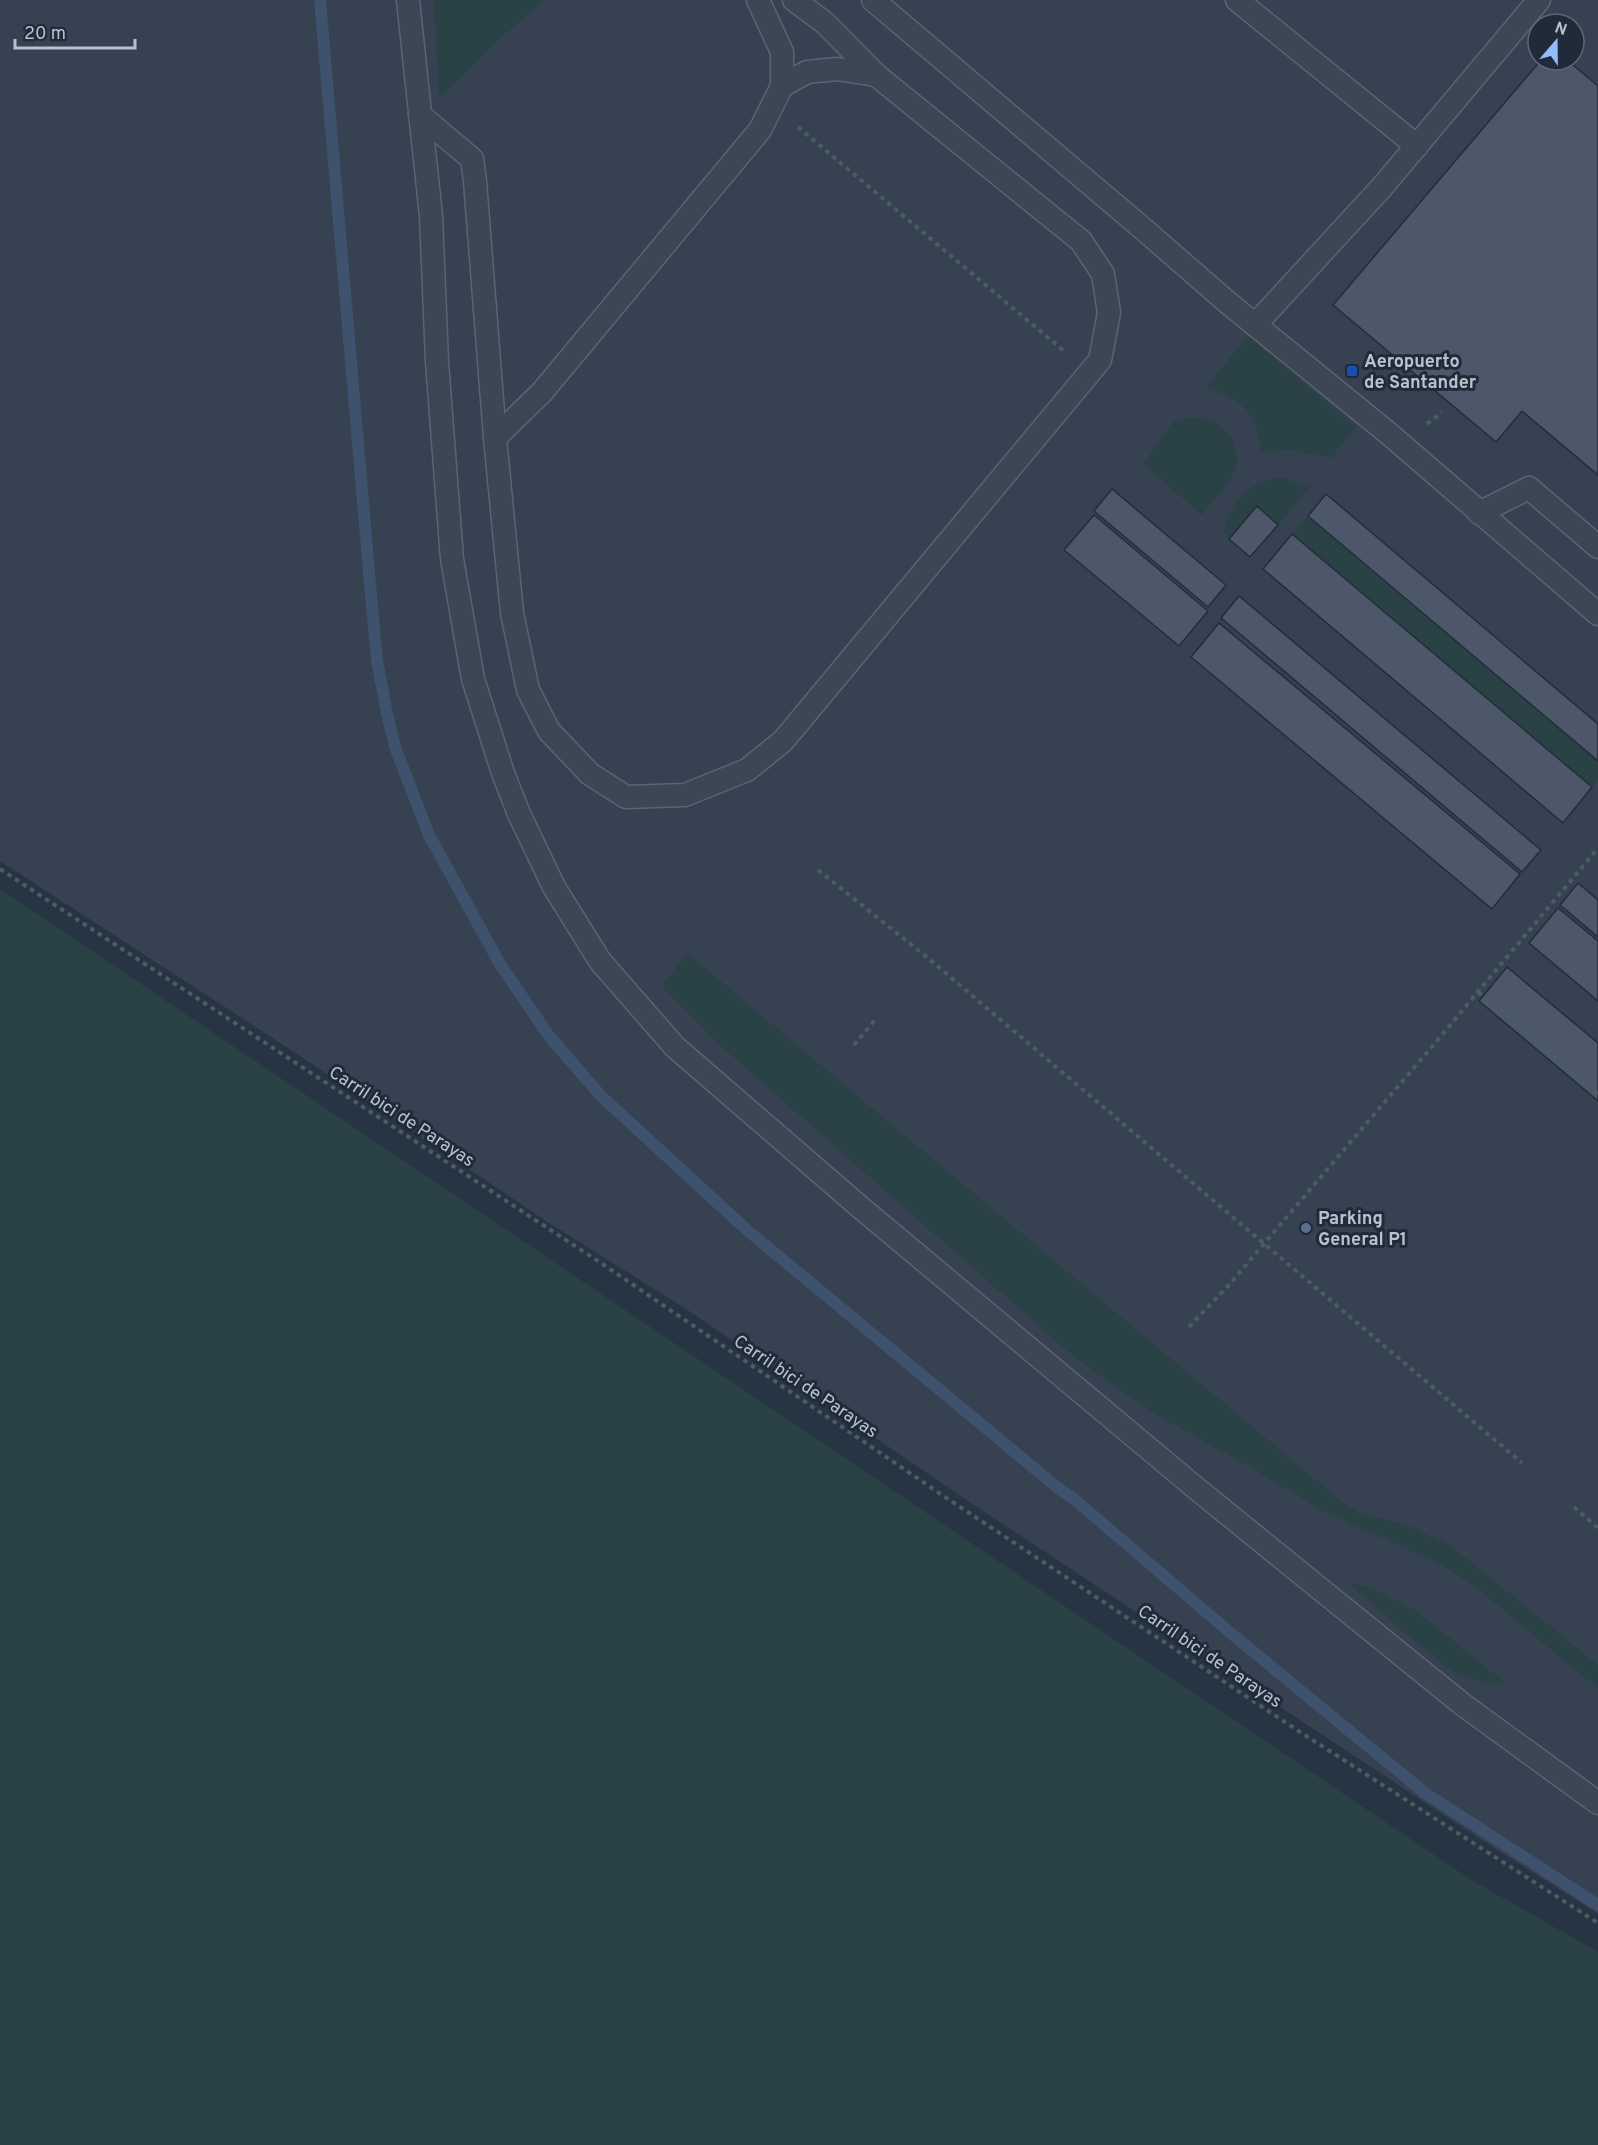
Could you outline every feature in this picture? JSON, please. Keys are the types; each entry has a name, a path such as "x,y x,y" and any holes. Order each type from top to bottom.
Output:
{"lane":[{"path":"408,0 430,216 437,362 452,559 473,679 503,773 519,814 554,887 600,961 675,1047 860,1207 1197,1489 1462,1704 1598,1803"},
{"path":"495,438 542,392 760,130 782,86 782,52 758,0"},
{"path":"420,115 472,159 476,181 495,438 512,613 528,690 549,731 590,774 626,796 685,795 747,770 783,741 1100,360 1109,313 1103,274 1081,241 876,75 825,23 794,0"},
{"path":"873,0 1255,325 1388,433 1598,614"},
{"path":"1237,0 1417,146"},
{"path":"1255,325 1382,187 1539,0"},
{"path":"782,86 807,72 837,69 876,75"},
{"path":"1479,513 1529,488 1598,547"}],"path":[{"path":"798,127 1066,354"},
{"path":"1426,425 1442,412"},
{"path":"1190,1327 1478,992 1598,848"},
{"name":"Carril bici de Parayas","path":"0,869 594,1259 955,1504 1290,1726 1598,1923"},
{"path":"818,870 928,958 1522,1463"},
{"path":"1478,992 1598,1094"},
{"path":"854,1045 875,1020"},
{"path":"1574,1507 1598,1528"}],"shaded area":[{"path":"0,0 1598,0 1598,1914 1468,1831 971,1503 686,1309 549,1223 294,1052 0,861"}],"green space":[{"path":"434,0 545,0 505,34 439,98"},
{"path":"1248,336 1356,427 1331,458 1293,450 1261,452 1256,426 1246,409 1230,398 1206,387"},
{"path":"1184,418 1202,418 1220,426 1232,439 1237,456 1237,464 1231,479 1202,515 1143,464 1173,422"},
{"path":"1279,477 1310,487 1278,525 1257,507 1229,539 1224,532 1236,502 1249,489"},
{"path":"1308,516 1598,761 1598,780 1592,787 1292,534"},
{"path":"0,889 1473,1881 1598,1952 1598,2145 0,2145"},
{"path":"687,953 1342,1502 1358,1512 1407,1525 1451,1546 1598,1665 1598,1687 1476,1587 1438,1563 1323,1511 1148,1410 1073,1356 721,1046 662,986"},
{"path":"1349,1583 1377,1590 1414,1609 1508,1685 1484,1683 1453,1671 1400,1629"}],"building":[{"path":"1531,72 1581,72 1598,86 1598,475 1522,411 1496,442 1333,305"},
{"path":"1112,489 1226,585 1208,607 1094,511"},
{"path":"1326,494 1598,724 1598,761 1308,516"},
{"path":"1257,506 1278,525 1250,557 1229,539"},
{"path":"1094,515 1208,611 1179,646 1064,550"},
{"path":"1292,534 1592,787 1563,823 1263,569"},
{"path":"1239,596 1541,850 1522,872 1221,618"},
{"path":"1219,623 1520,874 1492,909 1191,657"},
{"path":"1578,883 1598,900 1598,937 1560,905"},
{"path":"1558,908 1598,941 1598,1001 1529,943"},
{"path":"1507,967 1598,1043 1598,1101 1479,1001"}],"waterway":[{"path":"320,0 372,607 377,660 386,709 395,747 429,835 500,964 549,1036 601,1096 747,1230 1074,1499 1233,1635 1425,1793 1598,1905"}],"place":[{"name":"Aeropuerto de Santander","path":"1352,371"},
{"name":"Parking General P1","path":"1306,1228"}]}
